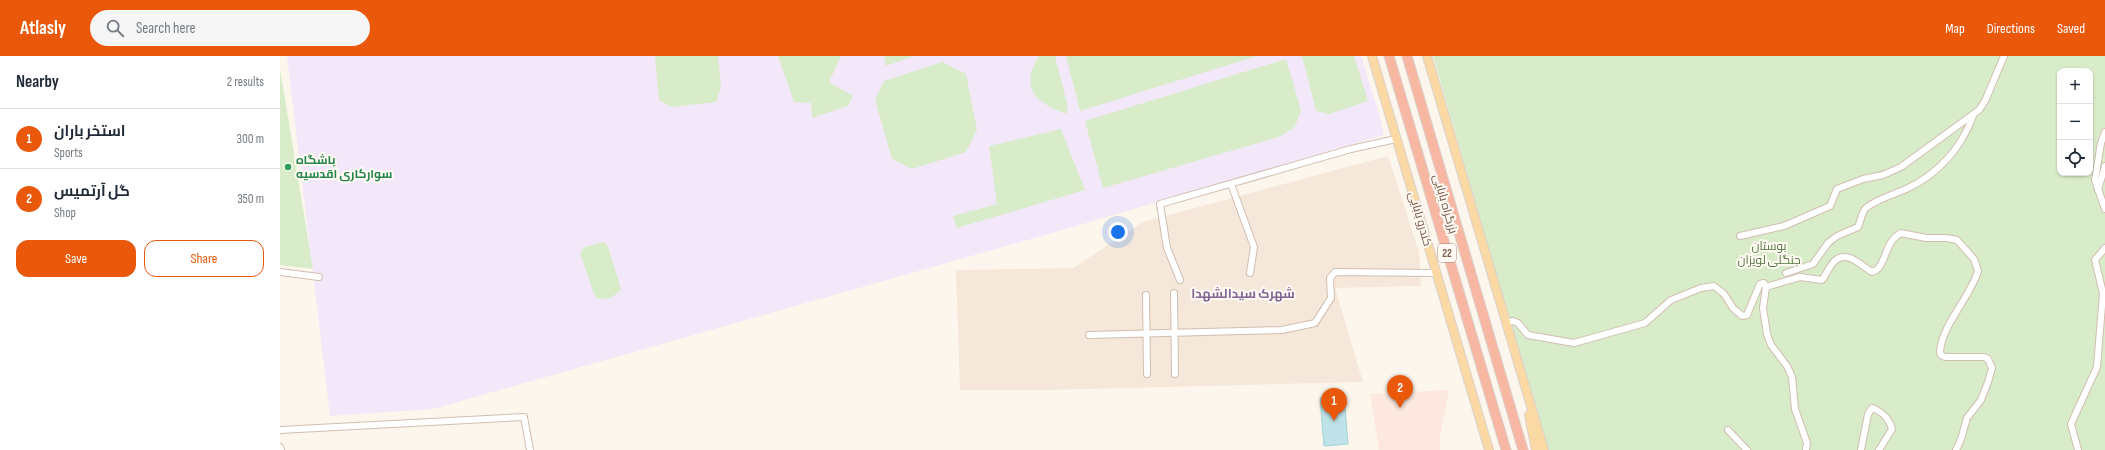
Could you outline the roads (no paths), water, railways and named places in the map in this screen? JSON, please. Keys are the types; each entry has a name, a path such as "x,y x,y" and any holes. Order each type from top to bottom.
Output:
{"highway":[{"name":"بزرگراه بابایی","path":"1389,56 1506,450"},
{"name":"بزرگراه بابایی","path":"1407,56 1523,450"}],"main road":[{"name":"کندرو بابایی","path":"1372,56 1489,450"},
{"path":"1426,56 1544,450"},
{"path":"1524,381 1536,450"}],"street":[{"path":"1740,236 1784,226 1830,206 1837,189 1863,179 1883,175 1901,167 1974,115 1985,102 2004,56"},
{"path":"1786,273 1813,264 1828,244 1837,236 1858,227 1863,212 1871,205 1910,187 1935,171 1952,153 1968,131 1974,115"},
{"path":"2105,132 2101,143 2095,180 2105,209"},
{"path":"1180,280 1167,248 1160,204 1351,149 1396,139"},
{"path":"2098,190 2105,166"},
{"path":"1231,184 1254,247 1250,273"},
{"path":"1766,287 1800,277 1822,280 1833,263 1842,257 1853,258 1872,272 1876,271 1879,268 1889,242 1901,233 1926,238 1947,238 1960,243 1974,259 1978,271 1973,284 1949,326 1940,352 1941,355 1945,357 1984,357 1988,359 1992,368 1981,400 1967,418 1956,450"},
{"path":"2078,450 2071,424 2097,367 2103,293 2095,260 2105,248"},
{"path":"280,272 319,277"},
{"path":"1089,335 1175,334 1282,330 1315,323 1331,298 1330,278 1336,272 1436,272"},
{"path":"1506,322 1513,321 1518,323 1528,334 1574,343 1645,323 1671,300 1683,294 1710,286 1718,288 1742,316 1747,315 1760,284 1764,283 1766,287 1764,308 1767,334 1771,345 1787,366 1792,377 1795,409 1807,443 1806,450"},
{"path":"1174,293 1175,374"},
{"path":"1146,295 1147,374"},
{"path":"1861,450 1868,414 1872,408 1885,414 1890,421 1892,429 1879,450"},
{"path":"280,430 524,417 530,450"},
{"path":"1728,430 1747,450"}],"water":[{"path":"1344,396 1348,444 1324,446 1320,398"}],"place":[{"name":"باشگاه سوارکاری اقدسیه","path":"288,167"},
{"name":"گل آرتمیس","path":"1400,408"},
{"name":"استخر باران","path":"1334,421"}],"district":[{"name":"شهرک سیدالشهدا","path":"1243,294"}],"park label":[{"name":"بوستان جنگلی لویزان","path":"1769,253"}]}
